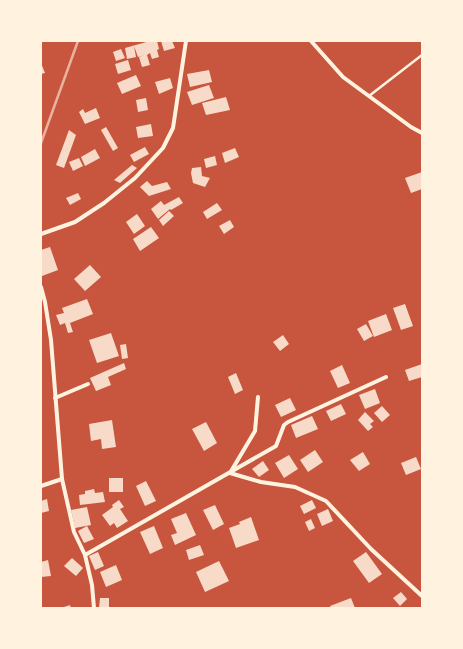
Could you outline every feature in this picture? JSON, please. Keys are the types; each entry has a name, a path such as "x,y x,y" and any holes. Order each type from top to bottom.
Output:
{"street":[{"path":"41,234 74,222 104,204 135,178 163,148 173,128 186,41"},
{"path":"311,41 343,77 411,127 422,133"},
{"path":"41,287 51,340 62,479 74,532 85,555 92,585 94,608"},
{"path":"85,555 276,446 284,425 288,422 386,377"},
{"path":"55,398 88,384"},
{"path":"230,473 255,431 258,397"},
{"path":"230,473 261,482 295,487 326,501 371,549 422,596"},
{"path":"41,486 62,479"}],"lane":[{"path":"369,96 422,55"}],"building":[{"path":"150,41 157,41 159,57 152,59 150,53 147,55 150,65 142,67 139,57 145,55 138,57 134,46 136,57 127,59 125,48"},
{"path":"161,41 172,41 175,48 164,51"},
{"path":"121,49 125,58 116,61 113,52"},
{"path":"128,60 131,70 118,74 115,64"},
{"path":"41,63 45,73 41,74"},
{"path":"209,70 212,82 190,87 187,74"},
{"path":"136,75 141,86 122,94 117,83"},
{"path":"170,78 173,88 159,94 155,82"},
{"path":"209,85 214,98 192,105 187,92"},
{"path":"226,97 230,110 206,115 202,103"},
{"path":"146,98 148,110 138,112 136,100"},
{"path":"96,108 100,118 85,124 79,112 83,109 85,113"},
{"path":"151,124 153,136 138,138 136,127"},
{"path":"106,127 118,148 113,151 101,130"},
{"path":"69,130 76,135 64,168 56,165"},
{"path":"145,147 149,154 134,162 130,155"},
{"path":"235,148 239,157 225,163 222,153"},
{"path":"95,149 100,158 85,166 81,157"},
{"path":"215,156 217,165 206,168 204,159"},
{"path":"79,158 83,166 73,171 69,162"},
{"path":"132,165 137,168 120,183 114,180"},
{"path":"201,167 202,176 210,178 205,187 193,183 191,173 192,168"},
{"path":"422,172 422,189 411,193 405,178"},
{"path":"147,181 152,186 167,182 171,189 149,196 140,187"},
{"path":"78,193 81,199 70,205 66,198"},
{"path":"179,197 183,203 171,210 170,209 158,219 151,209 161,201 164,205"},
{"path":"217,203 222,210 207,219 203,212"},
{"path":"169,211 174,216 163,226 159,220"},
{"path":"137,214 145,226 134,234 126,222"},
{"path":"230,220 234,227 224,234 219,226"},
{"path":"151,227 159,238 140,251 133,239"},
{"path":"50,247 58,270 42,276 41,250"},
{"path":"90,265 101,277 85,291 74,279"},
{"path":"87,299 93,314 70,323 73,332 68,333 65,323 60,325 56,315 64,313 62,308"},
{"path":"405,304 413,326 401,330 393,308"},
{"path":"386,314 392,330 374,337 368,321"},
{"path":"366,324 373,336 364,341 357,329"},
{"path":"111,333 119,356 97,363 89,340"},
{"path":"283,335 289,344 280,351 273,342"},
{"path":"126,344 128,358 122,359 120,345"},
{"path":"124,363 126,369 108,377 111,385 96,391 90,378"},
{"path":"422,364 422,377 409,381 405,370"},
{"path":"342,365 350,383 338,388 330,371"},
{"path":"236,373 243,390 235,394 228,377"},
{"path":"375,389 380,403 365,409 359,395"},
{"path":"290,398 296,410 281,417 275,405"},
{"path":"341,404 346,414 331,421 326,411"},
{"path":"382,406 390,415 382,422 374,413"},
{"path":"365,412 374,421 370,424 373,427 368,431 358,420"},
{"path":"312,416 318,429 296,438 291,425"},
{"path":"112,420 116,447 102,449 101,439 91,441 89,424"},
{"path":"206,422 217,443 204,451 192,429"},
{"path":"315,450 323,462 308,472 300,460"},
{"path":"363,452 370,464 359,471 350,460"},
{"path":"289,455 298,469 284,478 275,463"},
{"path":"416,457 421,469 406,475 401,463"},
{"path":"263,461 269,470 259,477 252,469"},
{"path":"109,478 123,478 123,492 109,492"},
{"path":"146,481 156,501 145,506 136,486"},
{"path":"94,489 95,493 103,492 105,502 80,505 79,495 85,494 85,491"},
{"path":"47,499 49,511 41,513 41,501"},
{"path":"119,500 124,507 120,509 128,521 117,528 114,523 110,526 102,515 113,507 112,505"},
{"path":"312,500 316,508 304,514 300,506"},
{"path":"215,505 224,524 213,530 203,510"},
{"path":"87,507 91,525 75,528 71,510"},
{"path":"328,509 333,521 322,526 317,514"},
{"path":"186,513 196,535 175,545 171,535 177,533 171,519"},
{"path":"251,517 259,540 236,548 229,528 240,524 239,522"},
{"path":"311,519 315,528 309,531 305,522"},
{"path":"87,526 94,539 84,543 78,531"},
{"path":"154,526 163,548 150,554 140,532"},
{"path":"200,545 204,555 189,560 186,550"},
{"path":"98,552 104,566 95,570 89,556"},
{"path":"366,552 382,574 369,583 353,561"},
{"path":"72,558 83,568 76,576 64,566"},
{"path":"48,560 51,576 41,577 41,562"},
{"path":"219,561 229,581 205,592 196,572"},
{"path":"116,565 122,580 106,587 100,572"},
{"path":"401,592 407,599 400,606 393,598"},
{"path":"100,598 109,598 109,608 99,608"},
{"path":"351,598 355,608 331,608 330,606"},
{"path":"70,605 71,608 61,608"}],"railway":[{"path":"41,143 78,41"}]}
